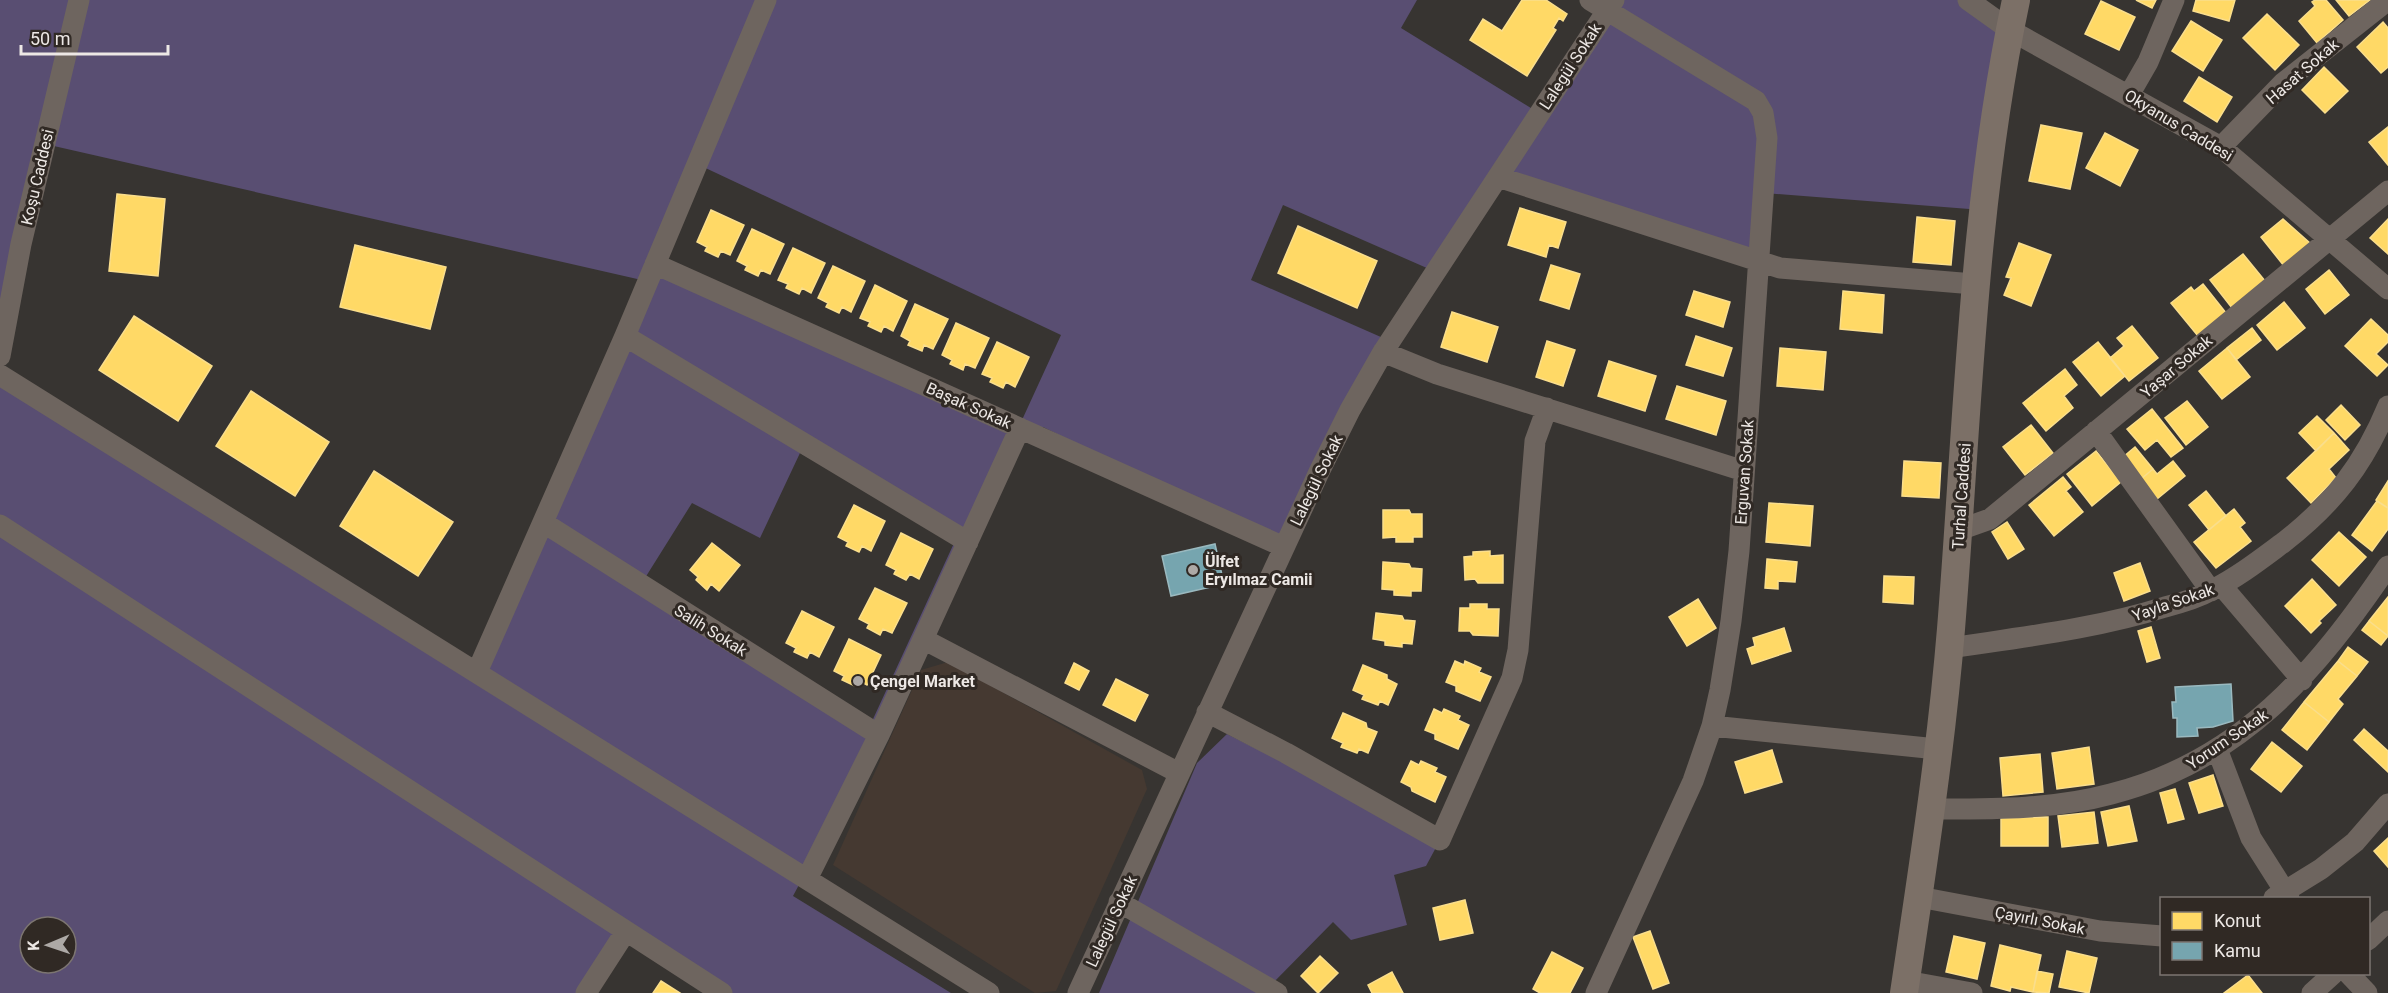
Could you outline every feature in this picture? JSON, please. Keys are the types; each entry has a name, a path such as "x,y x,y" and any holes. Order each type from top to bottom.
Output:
{"street":[{"name":"Koşu Caddesi","path":"0,356 21,244 79,0"},
{"path":"477,672 625,336 766,0"},
{"name":"Okyanus Caddesi","path":"1968,0 2010,30 2221,147 2331,238 2388,289"},
{"name":"Turhal Caddesi","path":"1905,987 1919,897 1950,648 1974,284 1990,150 2016,0"},
{"path":"2128,95 2148,62 2174,0"},
{"name":"Hasat Sokak","path":"2221,147 2283,83 2388,0"},
{"name":"Lalegül Sokak","path":"1077,993 1350,410 1383,352 1498,177 1604,3"},
{"name":"Erguvan Sokak","path":"1598,992 1693,781 1712,726 1720,690 1731,621 1744,471 1767,138 1763,113 1756,101 1604,3"},
{"path":"1498,177 1780,268 1974,284"},
{"name":"Yaşar Sokak","path":"1959,530 1990,519 2388,191"},
{"name":"Başak Sokak","path":"655,264 1284,547"},
{"path":"625,336 968,542"},
{"path":"1383,352 1437,374 1744,471"},
{"path":"0,375 989,993"},
{"name":"Yayla Sokak","path":"1950,648 2126,618 2216,588 2264,557 2324,508 2346,484 2366,453 2388,406"},
{"path":"1207,712 1286,753 1440,840 1512,678 1518,650 1534,441 1547,408"},
{"path":"807,879 879,735 1020,428"},
{"path":"2096,431 2216,588 2301,680"},
{"name":"Salih Sokak","path":"544,523 879,735"},
{"path":"0,525 722,993"},
{"name":"Yorum Sokak","path":"1930,809 2042,806 2110,795 2145,785 2183,769 2217,749 2264,716 2301,680 2352,619 2388,566"},
{"path":"923,639 1179,773"},
{"path":"1712,726 1937,749"},
{"path":"2217,749 2251,838 2282,896 2355,842 2388,804"},
{"name":"Çayırlı Sokak","path":"1919,897 2100,931 2160,936"},
{"path":"1119,902 1277,993"},
{"path":"2370,938 2388,921"},
{"path":"586,993 626,931"},
{"path":"2312,993 2332,975"},
{"path":"2350,975 2367,993"},
{"path":"1905,987 1972,993"}],"shaded area":[{"path":"0,0 1417,0 1401,28 1539,113 1607,10 1590,0 1968,0 2010,30 1982,210 1764,193 1759,262 1498,177 1436,272 1283,205 1251,280 1390,341 1284,547 1043,427 1020,428 879,735 793,896 951,993 722,993 626,931 586,993 0,993 0,375 477,672 646,281 45,144 0,356","holes":["697,164 1061,335 1022,420 655,263","800,453 955,541 868,730 640,586 692,503 760,538"]},
{"path":"948,662 1142,770 1147,789 1056,991 1035,993 833,865 921,670"},
{"path":"1227,734 1440,840 1426,866 1394,875 1407,925 1351,940 1333,922 1269,987 1277,993 1099,993 1197,763"}],"building: Konut":[{"path":"1522,0 1546,0 1567,14 1563,21 1559,18 1553,28 1556,30 1527,76 1470,40 1483,19 1502,31"},
{"path":"2136,0 2156,0 2152,8"},
{"path":"2196,0 2235,0 2229,21 2193,11"},
{"path":"2326,0 2343,20 2317,43 2299,21 2315,6 2312,2"},
{"path":"2336,0 2370,0 2349,16"},
{"path":"2101,1 2135,17 2119,50 2085,34"},
{"path":"2267,14 2299,45 2275,70 2243,38"},
{"path":"2191,21 2222,40 2203,71 2172,51"},
{"path":"2383,22 2388,28 2388,67 2381,73 2357,47"},
{"path":"2324,67 2348,91 2325,113 2302,90"},
{"path":"2199,77 2232,97 2217,122 2184,101"},
{"path":"2041,125 2082,133 2070,189 2029,181"},
{"path":"2388,127 2388,165 2369,142"},
{"path":"2105,133 2138,150 2120,186 2086,168"},
{"path":"117,194 165,199 158,276 109,271"},
{"path":"1520,208 1566,222 1558,248 1549,245 1546,257 1508,245"},
{"path":"711,210 744,225 730,255 721,251 718,257 705,251 707,247 697,242"},
{"path":"1917,217 1955,221 1951,265 1913,262"},
{"path":"2283,219 2311,244 2284,266 2261,237"},
{"path":"2388,219 2388,254 2370,238"},
{"path":"1298,226 1377,261 1357,308 1278,273"},
{"path":"752,229 784,244 770,274 761,270 758,276 745,270 747,266 737,261"},
{"path":"2019,243 2051,255 2031,306 2004,295 2011,278 2006,277"},
{"path":"355,245 446,267 430,329 340,307"},
{"path":"793,248 825,263 811,293 802,288 799,294 786,288 788,284 778,280"},
{"path":"2243,254 2265,281 2232,308 2210,280"},
{"path":"1551,265 1580,274 1569,309 1540,300"},
{"path":"833,266 865,281 851,312 842,307 839,313 826,307 828,303 818,298"},
{"path":"2329,270 2349,295 2325,314 2306,289"},
{"path":"2203,284 2226,313 2198,336 2171,303 2191,287 2194,291"},
{"path":"875,285 907,301 893,331 884,326 881,332 868,326 870,322 860,318"},
{"path":"1694,291 1730,302 1723,327 1686,315"},
{"path":"1843,291 1884,295 1882,333 1840,329"},
{"path":"2284,302 2305,328 2277,350 2257,325"},
{"path":"915,304 948,319 933,349 924,345 922,351 908,345 910,341 901,336"},
{"path":"1452,312 1498,327 1487,362 1441,347"},
{"path":"134,316 212,366 178,421 99,370"},
{"path":"2371,319 2388,335 2388,342 2376,354 2388,365 2377,376 2345,346"},
{"path":"956,323 989,338 975,368 965,364 963,370 950,364 952,360 942,355"},
{"path":"2132,326 2158,358 2129,381 2110,358 2124,346 2117,338"},
{"path":"2252,328 2261,340 2236,360 2227,348"},
{"path":"1696,336 1732,348 1723,376 1686,365"},
{"path":"1547,341 1575,350 1563,386 1536,377"},
{"path":"997,342 1029,357 1015,387 1006,382 1003,388 990,382 992,378 982,374"},
{"path":"2098,342 2125,376 2101,396 2073,362"},
{"path":"1780,348 1826,352 1823,390 1777,386"},
{"path":"2227,348 2250,377 2222,399 2199,371"},
{"path":"1609,361 1656,376 1645,411 1598,396"},
{"path":"2065,369 2077,385 2064,396 2073,408 2046,431 2023,403"},
{"path":"1677,386 1726,401 1716,435 1666,419"},
{"path":"251,391 329,442 295,496 216,446"},
{"path":"2187,401 2208,427 2186,445 2165,418"},
{"path":"2341,405 2360,425 2345,440 2326,420"},
{"path":"2152,409 2183,448 2171,457 2157,440 2145,450 2127,429"},
{"path":"2317,416 2334,433 2316,451 2299,433"},
{"path":"2031,425 2053,453 2025,475 2003,447"},
{"path":"2334,433 2349,450 2329,469 2336,478 2311,503 2287,478"},
{"path":"2135,447 2153,469 2141,479 2123,457"},
{"path":"2096,451 2121,482 2092,506 2067,474"},
{"path":"1904,461 1941,463 1939,498 1902,496"},
{"path":"2173,461 2185,476 2157,499 2141,479 2153,469 2157,474"},
{"path":"374,471 453,522 418,576 340,526"},
{"path":"2063,477 2071,487 2066,491 2083,512 2054,536 2029,505"},
{"path":"2388,481 2388,508 2376,500"},
{"path":"2206,491 2226,516 2209,530 2189,505"},
{"path":"2377,501 2388,508 2388,529 2372,551 2352,535"},
{"path":"1769,503 1813,506 1810,546 1766,542"},
{"path":"854,505 885,521 871,551 862,546 859,552 846,546 848,542 838,537"},
{"path":"2234,509 2245,523 2240,527 2251,541 2216,568 2194,542"},
{"path":"1383,510 1409,510 1411,514 1422,514 1422,537 1413,537 1413,542 1396,542 1396,537 1383,538"},
{"path":"2007,522 2024,549 2008,559 1992,532"},
{"path":"2339,532 2366,557 2339,586 2312,560"},
{"path":"901,533 933,549 919,579 910,574 906,580 894,574 896,570 886,565"},
{"path":"712,543 740,565 719,591 711,584 707,590 696,580 698,577 690,570"},
{"path":"1490,551 1490,556 1503,555 1503,583 1478,583 1475,579 1465,580 1464,557 1473,556 1473,552"},
{"path":"1767,559 1797,562 1795,582 1778,581 1778,589 1765,588"},
{"path":"1383,562 1409,564 1411,568 1422,569 1421,591 1411,591 1411,596 1394,595 1394,590 1382,589"},
{"path":"2140,563 2150,591 2124,601 2114,573"},
{"path":"1884,576 1914,577 1913,604 1883,602"},
{"path":"2312,579 2336,605 2319,621 2321,623 2311,633 2285,606"},
{"path":"875,588 907,603 892,633 883,629 880,635 867,628 869,624 859,619"},
{"path":"2388,597 2388,636 2369,621"},
{"path":"1698,599 1716,628 1687,646 1669,617"},
{"path":"1470,604 1487,604 1487,609 1499,609 1498,636 1473,635 1470,631 1459,631 1460,608 1470,608"},
{"path":"802,611 834,627 819,657 810,652 807,658 794,652 796,648 786,643"},
{"path":"1376,613 1402,616 1404,620 1415,621 1412,644 1402,643 1402,647 1385,645 1385,641 1373,639"},
{"path":"2369,621 2388,636 2381,645 2362,630"},
{"path":"2151,627 2160,658 2147,662 2138,631"},
{"path":"1784,628 1791,651 1752,664 1747,649 1755,646 1753,638"},
{"path":"849,639 881,655 867,685 858,680 855,686 842,680 844,676 834,671"},
{"path":"2348,647 2368,662 2357,676 2338,661"},
{"path":"1455,661 1464,665 1465,661 1481,668 1479,672 1491,677 1480,701 1456,691 1456,686 1446,682"},
{"path":"2338,661 2357,676 2338,699 2343,704 2329,722 2304,702"},
{"path":"1074,663 1089,671 1079,690 1065,683"},
{"path":"1363,665 1387,675 1387,679 1397,684 1388,705 1380,701 1378,705 1362,699 1364,695 1353,690"},
{"path":"1116,679 1148,695 1135,721 1103,705"},
{"path":"2304,702 2329,722 2307,750 2282,730"},
{"path":"1434,709 1442,713 1444,709 1460,716 1458,720 1469,725 1458,749 1435,739 1435,734 1425,730"},
{"path":"1343,713 1366,723 1367,728 1377,732 1368,753 1359,749 1357,753 1341,747 1343,743 1332,738"},
{"path":"2364,729 2388,751 2388,772 2354,740"},
{"path":"2272,742 2302,766 2281,792 2251,769"},
{"path":"2089,747 2094,784 2057,789 2052,753"},
{"path":"1772,750 1782,782 1745,793 1735,762"},
{"path":"2040,754 2043,792 2003,796 2000,758"},
{"path":"1411,761 1419,765 1421,761 1437,768 1435,772 1446,777 1435,802 1412,791 1411,787 1401,782"},
{"path":"2213,775 2223,806 2199,813 2189,783"},
{"path":"2175,789 2184,819 2168,823 2160,793"},
{"path":"2129,806 2137,841 2108,846 2101,812"},
{"path":"2094,812 2098,843 2062,847 2058,816"},
{"path":"2048,817 2048,846 2001,846 2001,818"},
{"path":"2388,838 2388,867 2374,851"},
{"path":"1465,900 1473,933 1440,940 1433,908"},
{"path":"1650,931 1669,983 1653,989 1633,937"},
{"path":"1954,936 1985,943 1977,979 1946,972"},
{"path":"2000,945 2041,955 2033,992 2011,987 2010,991 1991,986"},
{"path":"2067,951 2097,958 2089,993 2059,987"},
{"path":"1552,952 1583,968 1570,993 1540,993 1533,989"},
{"path":"1320,956 1338,973 1318,993 1301,976"},
{"path":"2037,971 2053,974 2049,993 2033,992"},
{"path":"1392,972 1403,993 1372,993 1368,985"},
{"path":"2248,975 2262,993 2224,993"},
{"path":"661,981 680,993 653,993"}],"building: Kamu":[{"name":"Ülfet Eryılmaz Camii","path":"1215,544 1224,584 1171,596 1162,556"},
{"path":"2231,684 2233,721 2213,727 2197,728 2198,736 2177,737 2177,718 2173,718 2172,702 2176,702 2175,687"}],"place":[{"name":"Ülfet Eryılmaz Camii","path":"1193,570"},
{"name":"Çengel Market","path":"858,681"}]}
